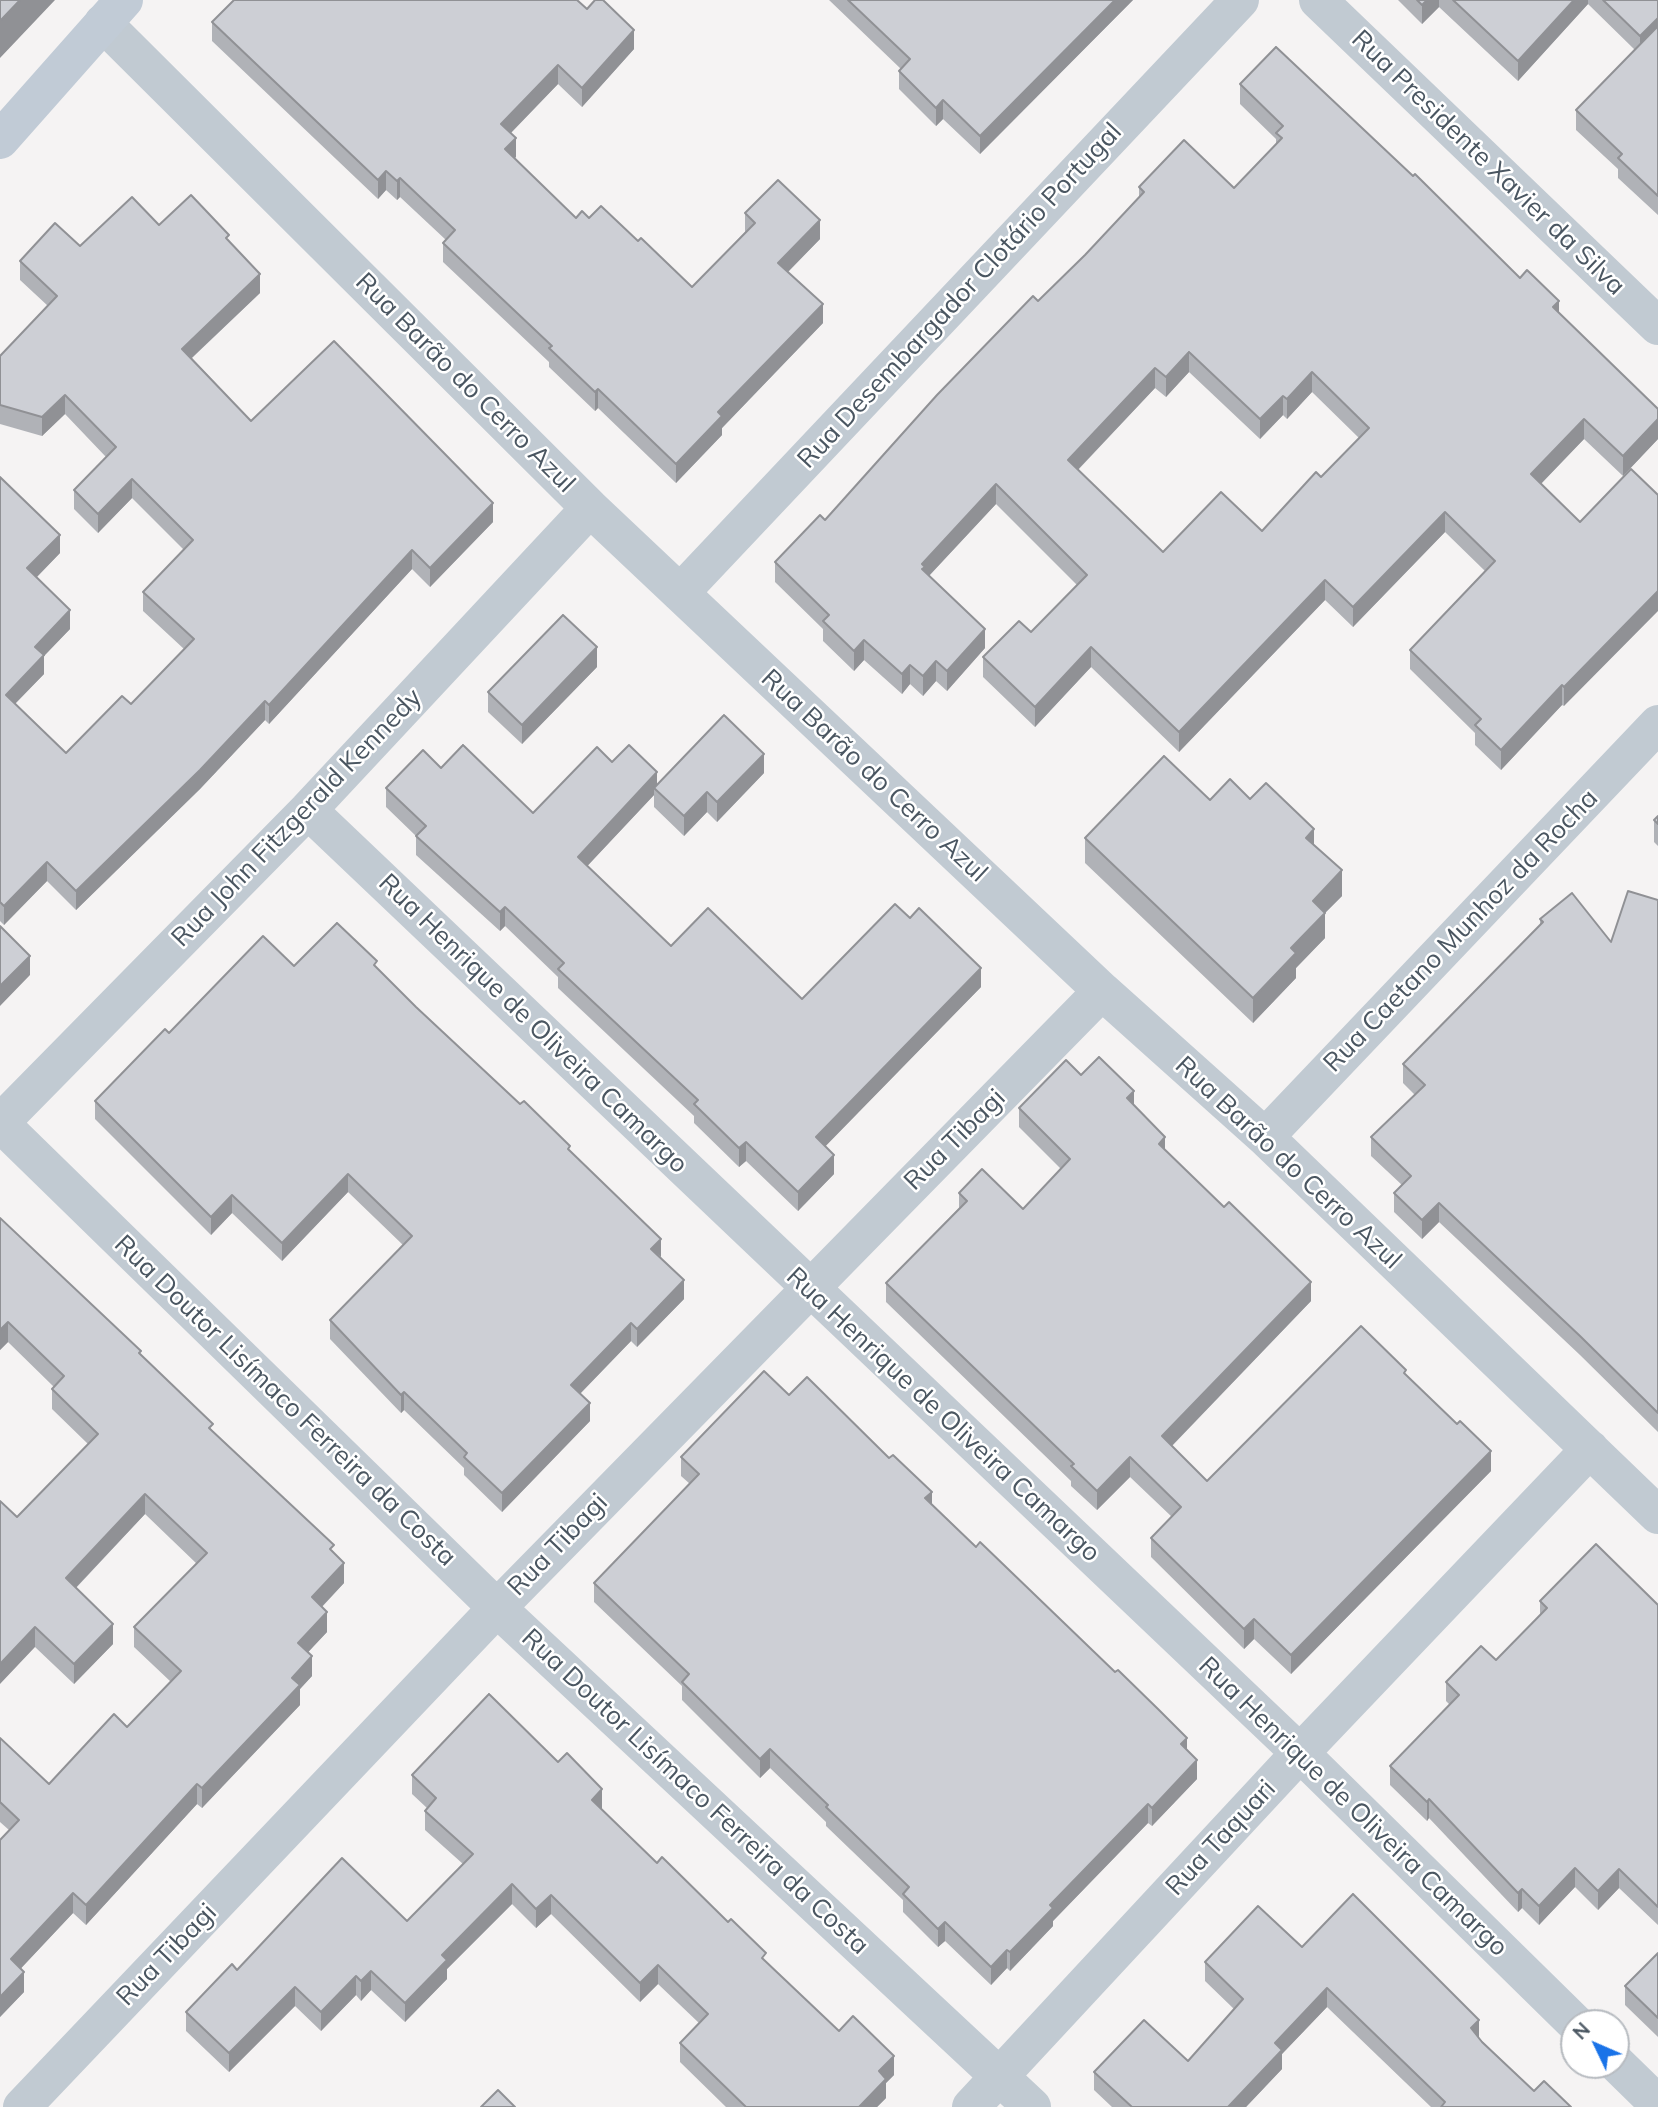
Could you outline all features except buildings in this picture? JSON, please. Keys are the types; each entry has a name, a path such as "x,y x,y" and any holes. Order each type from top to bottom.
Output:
{"street":[{"name":"Rua Desembargador Clotário Portugal","path":"680,593 1240,0"},
{"name":"Rua Presidente Xavier da Silva","path":"1318,0 1658,326"},
{"name":"Rua Barão do Cerro Azul","path":"114,11 590,508 1102,991 1265,1137 1658,1515"},
{"path":"0,140 114,11"},
{"name":"Rua John Fitzgerald Kennedy","path":"0,1123 308,810 590,508"},
{"name":"Rua Caetano Munhoz da Rocha","path":"1265,1137 1658,724"},
{"name":"Rua Henrique de Oliveira Camargo","path":"308,810 1300,1753 1561,2009"},
{"name":"Rua Tibagi","path":"22,2107 497,1608 1102,991"},
{"name":"Rua Doutor Lisímaco Ferreira da Costa","path":"0,1123 497,1608 1032,2107"},
{"name":"Rua Taquari","path":"971,2107 1300,1753 1590,1449"},
{"path":"1630,2077 1658,2104"}]}
